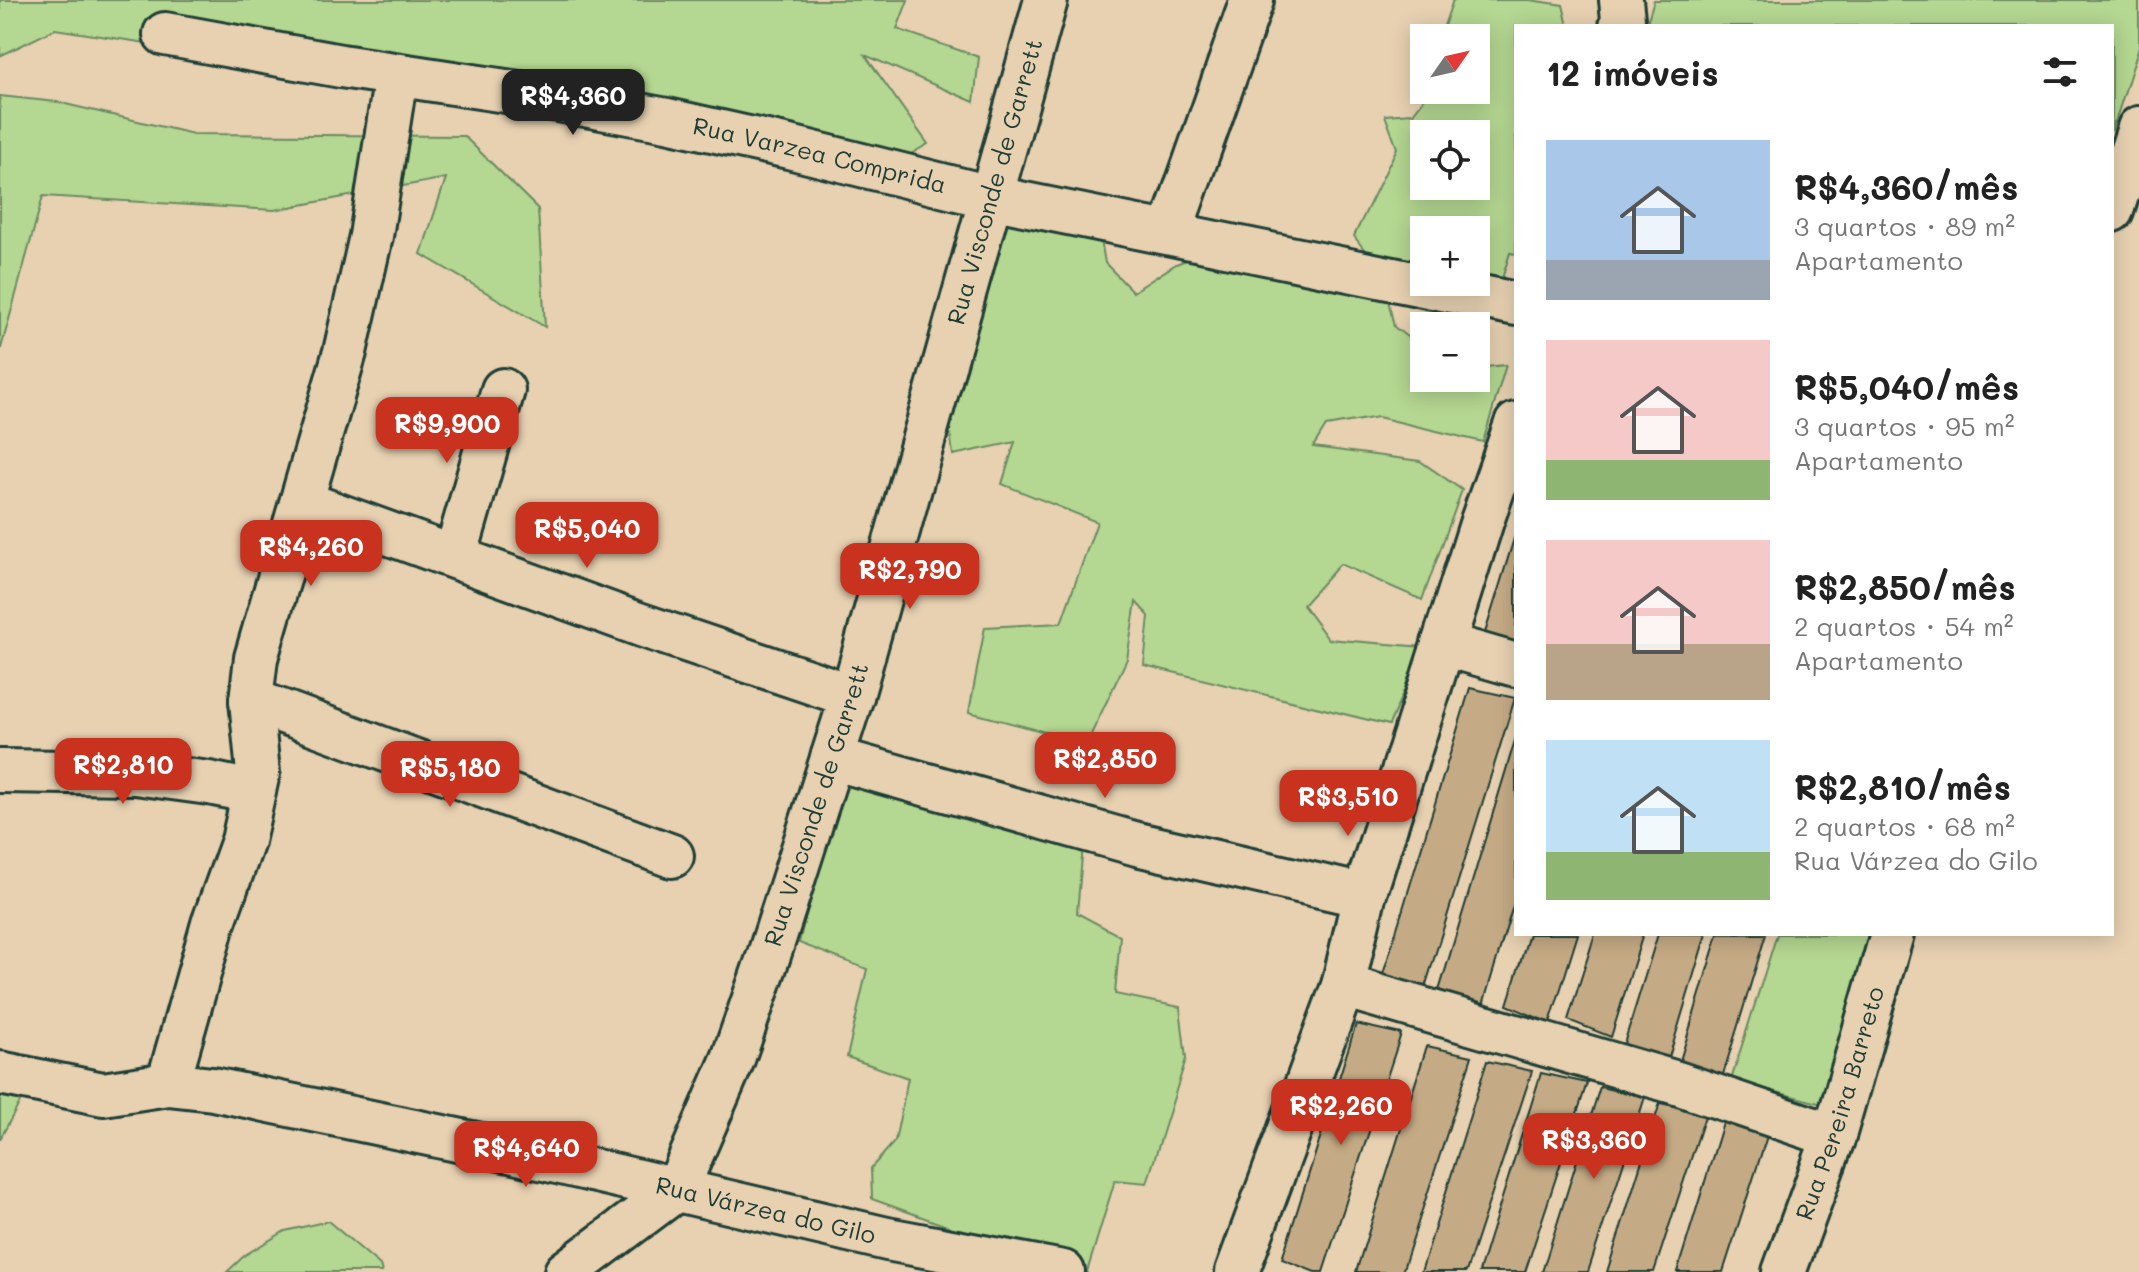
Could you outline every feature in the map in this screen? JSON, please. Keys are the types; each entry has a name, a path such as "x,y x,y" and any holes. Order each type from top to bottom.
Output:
{"street":[{"name":"Rua Visconde de Garrett","path":"566,1272 677,1189 733,1059 852,696 1046,0"},
{"path":"1170,233 1252,0"},
{"path":"1621,0 1622,24"},
{"name":"Rua Varzea Comprida","path":"165,34 667,120 990,197 1514,304"},
{"path":"168,1084 213,924 243,841 258,773 251,700 256,658 345,352 371,236 396,75"},
{"path":"2114,204 2139,128"},
{"path":"455,557 503,390"},
{"path":"1237,1272 1343,986 1364,896 1482,521 1514,430"},
{"path":"302,502 641,625 852,696"},
{"path":"1443,644 1514,664"},
{"path":"251,700 672,856"},
{"path":"832,758 1137,844 1364,896"},
{"path":"0,771 135,773 253,792"},
{"name":"Rua Pereira Barreto","path":"1784,1272 1834,1136 1891,936"},
{"path":"1343,986 1677,1083 1834,1136"},
{"name":"Rua Várzea do Gilo","path":"0,1073 103,1094 168,1084 213,1089 677,1189 887,1239 1063,1272"}],"green space":[{"path":"0,0 908,0 897,29 979,57 974,102 865,55 928,144 902,159 55,29 0,56"},
{"path":"1453,0 1530,0 1563,5 1568,24 1514,24 1514,254 1510,253 1501,282 1490,284 1490,216 1410,216 1410,283 1386,278 1354,236 1397,148 1385,115 1413,113 1420,104 1490,104 1490,24 1445,24"},
{"path":"1654,0 2139,0 2139,47 2114,125 2114,24 1647,24"},
{"path":"0,96 57,102 193,134 464,136 538,209 545,327 421,254 446,178 274,210 43,196 0,352"},
{"path":"1003,199 1101,240 1105,263 1133,292 1176,264 1202,254 1386,290 1394,327 1410,339 1410,392 1490,392 1490,367 1506,365 1483,442 1378,417 1326,426 1313,447 1420,461 1462,490 1422,600 1340,564 1303,605 1328,639 1423,647 1389,725 1144,665 1149,616 1136,602 1127,659 1085,747 1053,734 969,712 985,627 1061,623 1097,522 1002,484 1015,442 953,455 948,416"},
{"path":"849,776 1083,846 1077,913 1120,936 1115,994 1180,1007 1186,1059 1147,1183 1115,1180 1087,1272 1075,1272 872,1199 871,1168 895,1141 908,1078 847,1057 867,969 799,943 821,852"},
{"path":"1776,936 1875,936 1830,1106 1731,1080"},
{"path":"0,1089 24,1095 0,1139"},
{"path":"328,1221 380,1265 382,1272 227,1272 245,1255 285,1231"}],"building":[{"path":"1514,539 1514,644 1485,633"},
{"path":"1470,688 1514,698 1423,994 1381,981"},
{"path":"1514,744 1514,903 1482,1008 1439,991"},
{"path":"1528,936 1577,936 1550,1023 1507,1005"},
{"path":"1594,936 1642,936 1611,1037 1568,1020"},
{"path":"1657,936 1705,936 1667,1064 1623,1047"},
{"path":"1717,936 1765,936 1721,1081 1679,1064"},
{"path":"1356,1024 1401,1034 1323,1272 1315,1272 1282,1259"},
{"path":"1427,1046 1472,1056 1402,1272 1356,1272"},
{"path":"1487,1061 1532,1071 1466,1272 1421,1272"},
{"path":"1541,1073 1587,1083 1525,1272 1479,1272"},
{"path":"1600,1087 1645,1097 1588,1272 1542,1272"},
{"path":"1660,1103 1706,1113 1654,1272 1607,1272"},
{"path":"1724,1120 1769,1130 1723,1272 1677,1272"}]}
